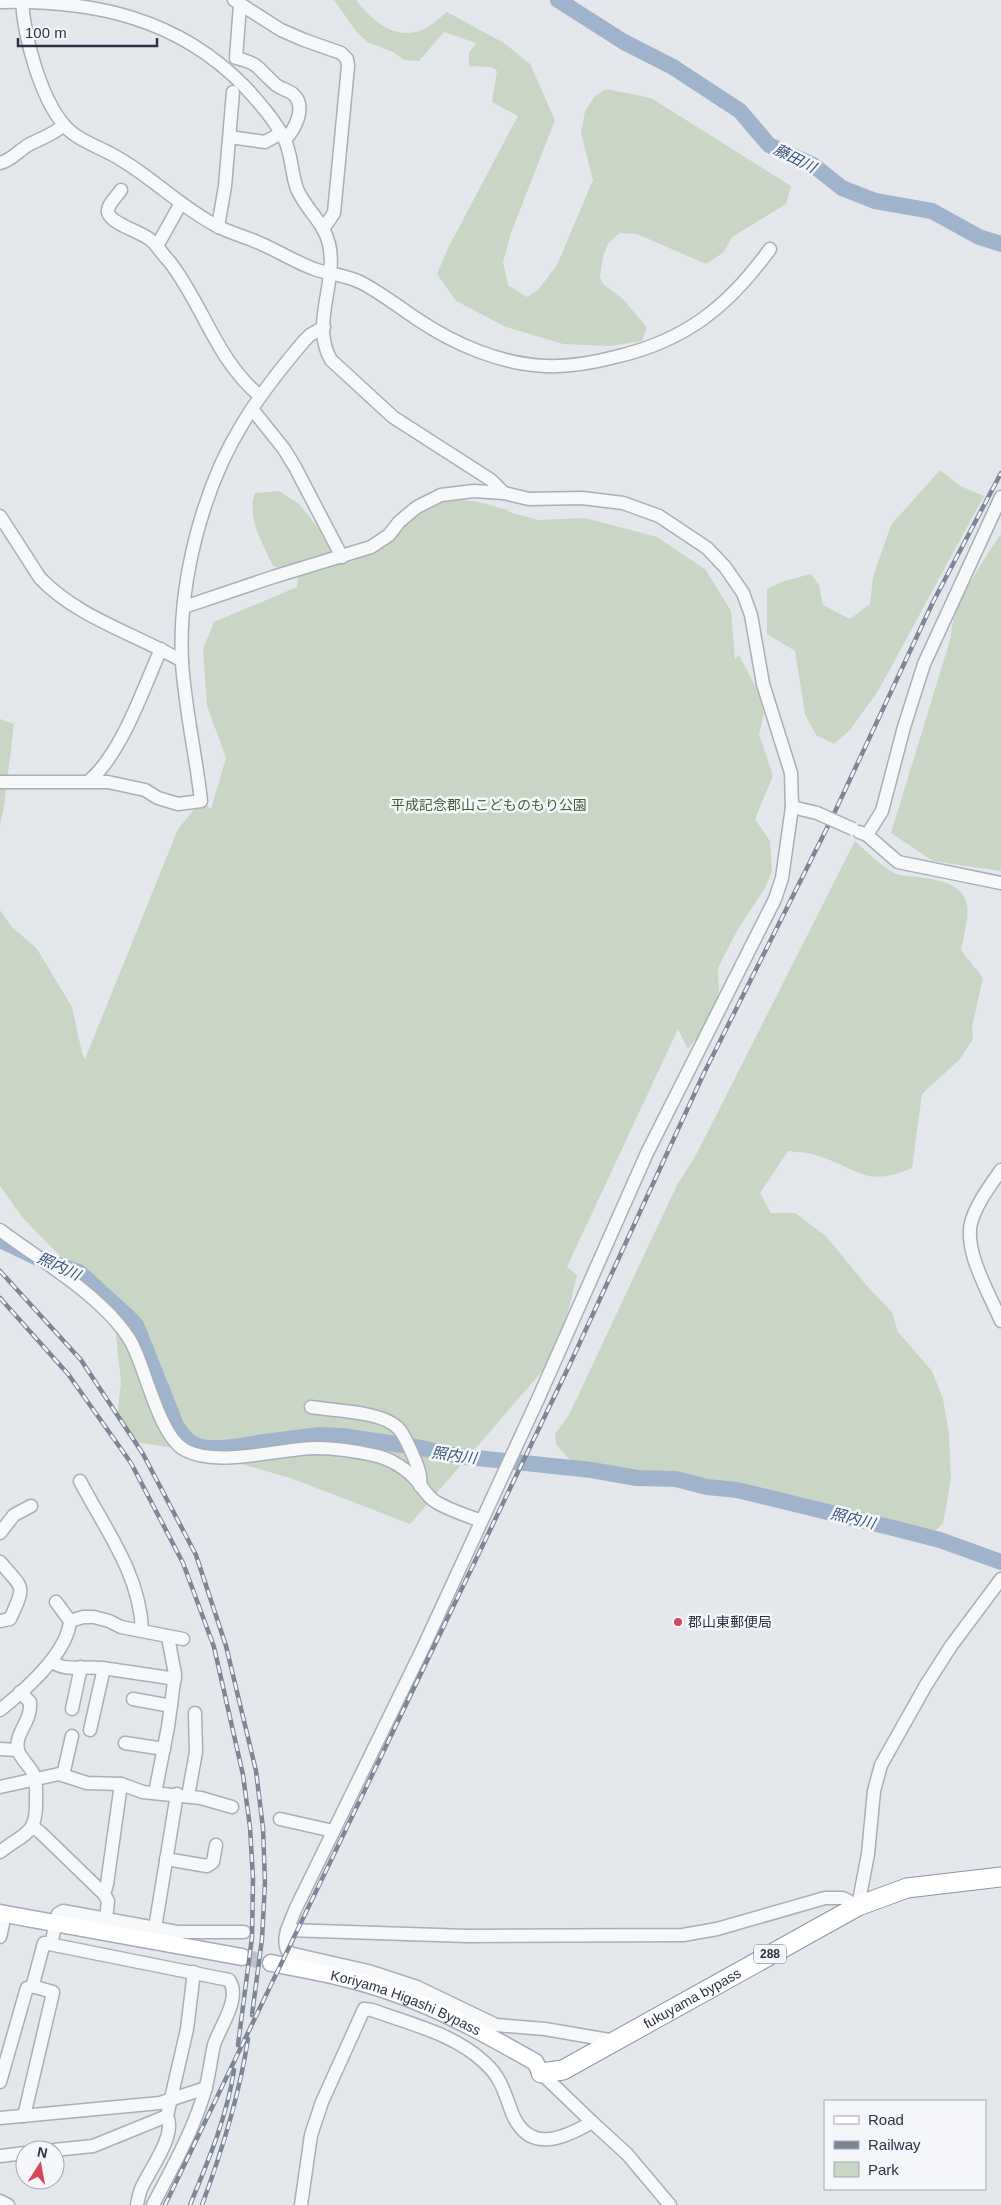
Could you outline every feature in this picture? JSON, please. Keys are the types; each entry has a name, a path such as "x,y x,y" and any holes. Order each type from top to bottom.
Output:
{"highway":[{"name":"fukuyama bypass","path":"534,2068 563,2070 858,1906 906,1888 1001,1877"}],"main road":[{"path":"1,1924 53,1934 240,1962"},
{"name":"Koriyama Higashi Bypass","path":"269,1968 388,2002 470,2037 534,2068"}],"street":[{"path":"22,1 26,33 40,80 64,125 71,132 121,159 181,204 218,227 255,240 317,270 340,274 361,282 434,330 466,346 500,358 545,366 577,365 627,355 658,345 688,330 735,292 754,272 770,249"},
{"path":"0,2 62,1 122,12 175,34 227,69 264,107 283,137 297,189 303,201 323,229 329,246 332,264 324,316 329,356 336,366 393,417 491,480 504,493"},
{"path":"230,137 260,142 283,137 296,126 299,107 296,97 277,86 255,64 236,58 237,2"},
{"path":"237,2 281,30 341,53 347,59 348,66 334,213 323,229"},
{"path":"218,227 225,186 233,92"},
{"path":"0,163 8,160 29,145 54,133 64,125"},
{"path":"121,190 109,206 109,215 114,221 151,240 184,282 226,359 246,385 260,396"},
{"path":"156,246 181,204"},
{"path":"0,782 108,782 144,790 158,798 183,805 201,801 182,661 184,607 194,543 205,503 224,458 260,396 310,335 324,328"},
{"path":"252,410 295,467 342,557"},
{"path":"184,607 371,547 389,535 399,522 431,499 441,495 474,491 504,493 529,499 582,498 623,502 659,516 683,530 707,548 725,567 743,593 751,615 763,684 791,773 792,807 782,878 776,899 647,1153 542,1390 423,1648 295,1910 287,1930 285,1947 289,1953 368,1970 417,1987 496,2025 545,2029 614,2041"},
{"path":"867,835 882,811 904,727 924,664 1001,497"},
{"path":"0,516 40,578 47,585 82,610 103,622 182,661"},
{"path":"89,781 101,771 118,743 161,649"},
{"path":"792,807 817,813 867,835 898,862 1001,883"},
{"path":"1001,1170 977,1208 970,1234 974,1256 1001,1321"},
{"path":"0,1230 99,1303 116,1320 131,1342 168,1433 185,1450 202,1455 222,1456 276,1453 316,1448 342,1449 376,1455 396,1463 435,1501 481,1521"},
{"path":"311,1407 370,1416 395,1425 404,1435 414,1458 421,1480 420,1486"},
{"path":"80,1481 124,1557 141,1607 142,1630"},
{"path":"0,1533 14,1515 31,1506"},
{"path":"0,1562 20,1585 22,1592 10,1619 0,1621"},
{"path":"287,1930 468,1936 683,1935 717,1929 824,1898 843,1898 858,1906 868,1854 874,1792 881,1765 926,1685 951,1646 1001,1579"},
{"path":"56,1602 70,1621"},
{"path":"70,1621 83,1617 94,1617 109,1620 121,1627 183,1639"},
{"path":"0,1710 42,1672 51,1661 64,1644 70,1621"},
{"path":"155,1792 164,1749 174,1679 174,1663 168,1637"},
{"path":"51,1661 60,1666 104,1668 174,1679"},
{"path":"72,1709 81,1668"},
{"path":"90,1730 104,1668"},
{"path":"0,1852 33,1827 37,1815 35,1780 18,1750 18,1739 27,1723 31,1706 28,1699 20,1692"},
{"path":"134,1699 171,1706"},
{"path":"155,1928 166,1859 182,1795 196,1752 195,1713"},
{"path":"63,1775 72,1736"},
{"path":"125,1743 164,1749"},
{"path":"0,1749 18,1750"},
{"path":"0,1787 35,1780 52,1774 98,1784 121,1784 143,1792 182,1795 211,1800 232,1807"},
{"path":"104,1894 121,1784"},
{"path":"280,1819 334,1831"},
{"path":"33,1827 104,1894 108,1901 106,1919"},
{"path":"166,1859 207,1866 213,1862 216,1845"},
{"path":"34,1986 44,1943 53,1934 58,1914 62,1911 177,1932 244,1932"},
{"path":"53,1934 194,1972 226,1978 231,1982 232,1988 228,2016 214,2045 206,2088 196,2117 153,2205"},
{"path":"137,2205 141,2188 165,2142 169,2121 167,2116 187,2029 194,1972"},
{"path":"0,2082 27,1988 34,1986 53,1992 24,2116"},
{"path":"301,2205 311,2135 322,2102 364,2008 462,2044 486,2063 500,2081 516,2121 534,2138 552,2140 562,2138 592,2122"},
{"path":"534,2068 627,2154 670,2205"},
{"path":"0,2118 170,2101 206,2088"},
{"path":"65,2149 93,2146 167,2116"},
{"path":"0,2156 15,2154"},
{"path":"0,2201 8,2205"}],"green space":[{"path":"334,0 356,0 369,15 384,27 402,33 412,33 425,29 447,12 504,43 530,64 555,120 511,233 503,262 508,285 527,297 538,290 557,265 593,180 581,133 585,111 595,96 606,89 651,98 791,186 786,204 732,237 724,252 706,264 637,234 620,233 609,242 603,256 600,277 603,284 623,299 647,328 642,341 610,346 563,344 506,327 456,301 437,274 448,248 518,116 492,102 497,71 491,67 469,66 469,53 476,43 444,32 419,61 404,60 393,52 367,42 356,31"},
{"path":"940,470 960,486 984,496 878,691 850,730 834,744 816,735 805,714 795,651 767,634 767,589 784,581 811,574 819,585 823,605 850,619 870,604 873,577 891,525"},
{"name":"平成記念郡山こどものもり公園","path":"279,491 299,504 346,563 374,549 431,508 445,502 459,500 490,505 538,520 585,518 657,537 706,570 731,611 735,659 739,655 759,693 764,714 759,734 773,776 755,819 770,841 772,871 765,888 738,929 718,968 719,992 709,1022 688,1049 678,1029 567,1267 577,1275 558,1353 410,1524 293,1479 201,1452 134,1442 117,1419 121,1382 115,1325 100,1293 22,1217 0,1186 0,910 12,927 37,949 72,1007 85,1059 178,829 201,801 211,809 226,758 207,706 203,649 214,622 297,587 298,575 273,566 254,521 253,502 255,493"},
{"path":"1001,534 1001,871 933,861 891,833 951,637 956,612 986,556"},
{"path":"0,719 14,724 0,825"},
{"path":"855,841 894,873 942,882 962,893 968,911 961,950 983,978 972,1027 973,1039 960,1059 922,1094 912,1168 882,1177 871,1176 861,1174 812,1154 788,1151 760,1193 771,1213 795,1213 826,1236 867,1286 892,1312 898,1332 932,1371 943,1399 949,1433 951,1480 943,1523 930,1536 863,1515 742,1485 690,1478 613,1474 570,1460 556,1444 555,1434 569,1415 677,1185 696,1155"}],"waterway":[{"name":"藤田川","path":"558,0 624,42 673,67 740,111 769,145 813,165 842,188 875,201 932,211 979,237 1001,244"},
{"name":"照内川","path":"0,1240 38,1258 79,1272 136,1325 176,1425 185,1438 198,1446 228,1448 319,1435 342,1436 416,1447 458,1456 591,1470 637,1478 676,1479 707,1487 737,1490 940,1540 1001,1562"}],"tunnel":[{"path":"242,1957 271,1963"}],"railway":[{"path":"165,2205 570,1364 704,1073 831,820 933,602 1001,473"},
{"path":"0,1271 81,1360 143,1454 196,1555 226,1646 256,1771 263,1828 265,1883 262,1939 252,2015"},
{"path":"0,1298 68,1374 131,1463 183,1563 214,1647 243,1775 250,1827 253,1879 252,1937 238,2045"},
{"path":"202,2205 229,2124 240,2082 248,2039"},
{"path":"190,2205 222,2122 234,2070"}],"place":[{"name":"郡山東郵便局","path":"678,1622"}]}
